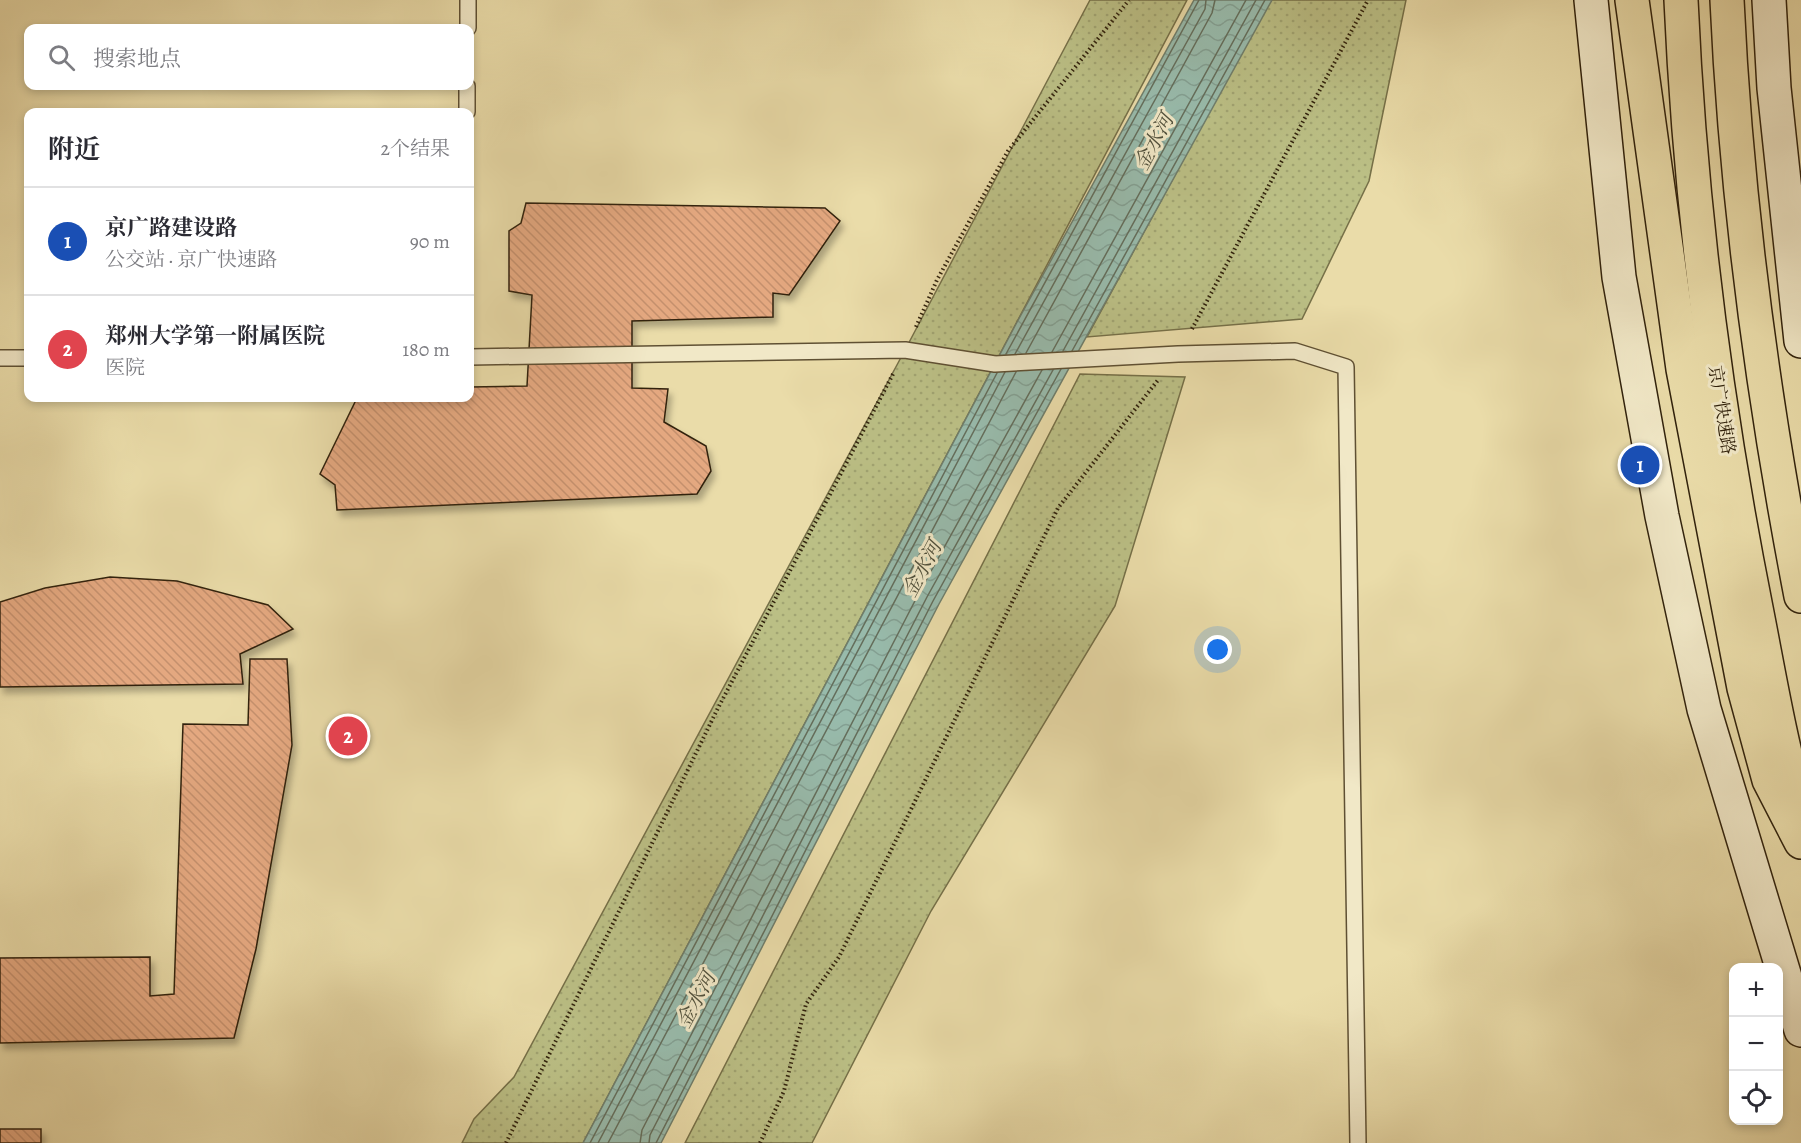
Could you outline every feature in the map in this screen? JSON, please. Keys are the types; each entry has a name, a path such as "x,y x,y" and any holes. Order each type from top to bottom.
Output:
{"highway":[{"path":"1632,0 1683,369 1744,688 1769,780 1801,842"},
{"name":"京广快速路","path":"1681,0 1692,170 1717,382 1742,540 1793,787 1801,814"},
{"path":"1727,0 1738,166 1750,281 1788,532 1801,596"}],"street":[{"path":"1591,0 1600,66 1619,277 1662,516 1704,709 1801,1030"},
{"path":"1769,0 1775,99 1801,341"}],"lane":[{"path":"468,0 468,24"},
{"path":"467,90 467,108"},
{"path":"474,357 905,350 995,364 1178,354 1295,351 1346,367 1358,1143"},
{"path":"0,358 24,358"}],"path":[{"path":"506,1143 717,710 905,350 937,280 1008,151 1129,0"},
{"path":"760,1143 784,1091 806,1004 838,957 1058,508 1178,354 1368,0"}],"green space":[{"path":"1090,0 1187,0 583,1143 462,1143 474,1119 514,1077 905,350"},
{"path":"1270,0 1406,0 1369,181 1302,319 1087,337"},
{"path":"1080,374 1185,377 1115,606 931,911 812,1143 685,1143"}],"water":[{"name":"金水河","path":"1194,0 1272,0 939,604 661,1143 583,1143 1016,324"}],"building":[{"path":"526,203 825,208 840,221 789,295 773,293 773,317 632,321 632,388 668,389 664,422 706,446 711,471 697,494 337,510 335,485 320,474 355,402 474,402 474,387 527,386 532,295 509,291 509,231 521,223"},
{"path":"110,577 177,581 268,605 293,629 240,654 243,684 0,687 0,602 45,588"},
{"path":"250,659 287,659 292,745 256,949 234,1038 0,1043 0,958 150,957 150,996 174,994 183,724 248,725"},
{"path":"0,1129 41,1129 41,1143 0,1143"}],"place":[{"name":"京广路建设路","path":"1640,465"},
{"name":"郑州大学第一附属医院","path":"348,736"}]}
